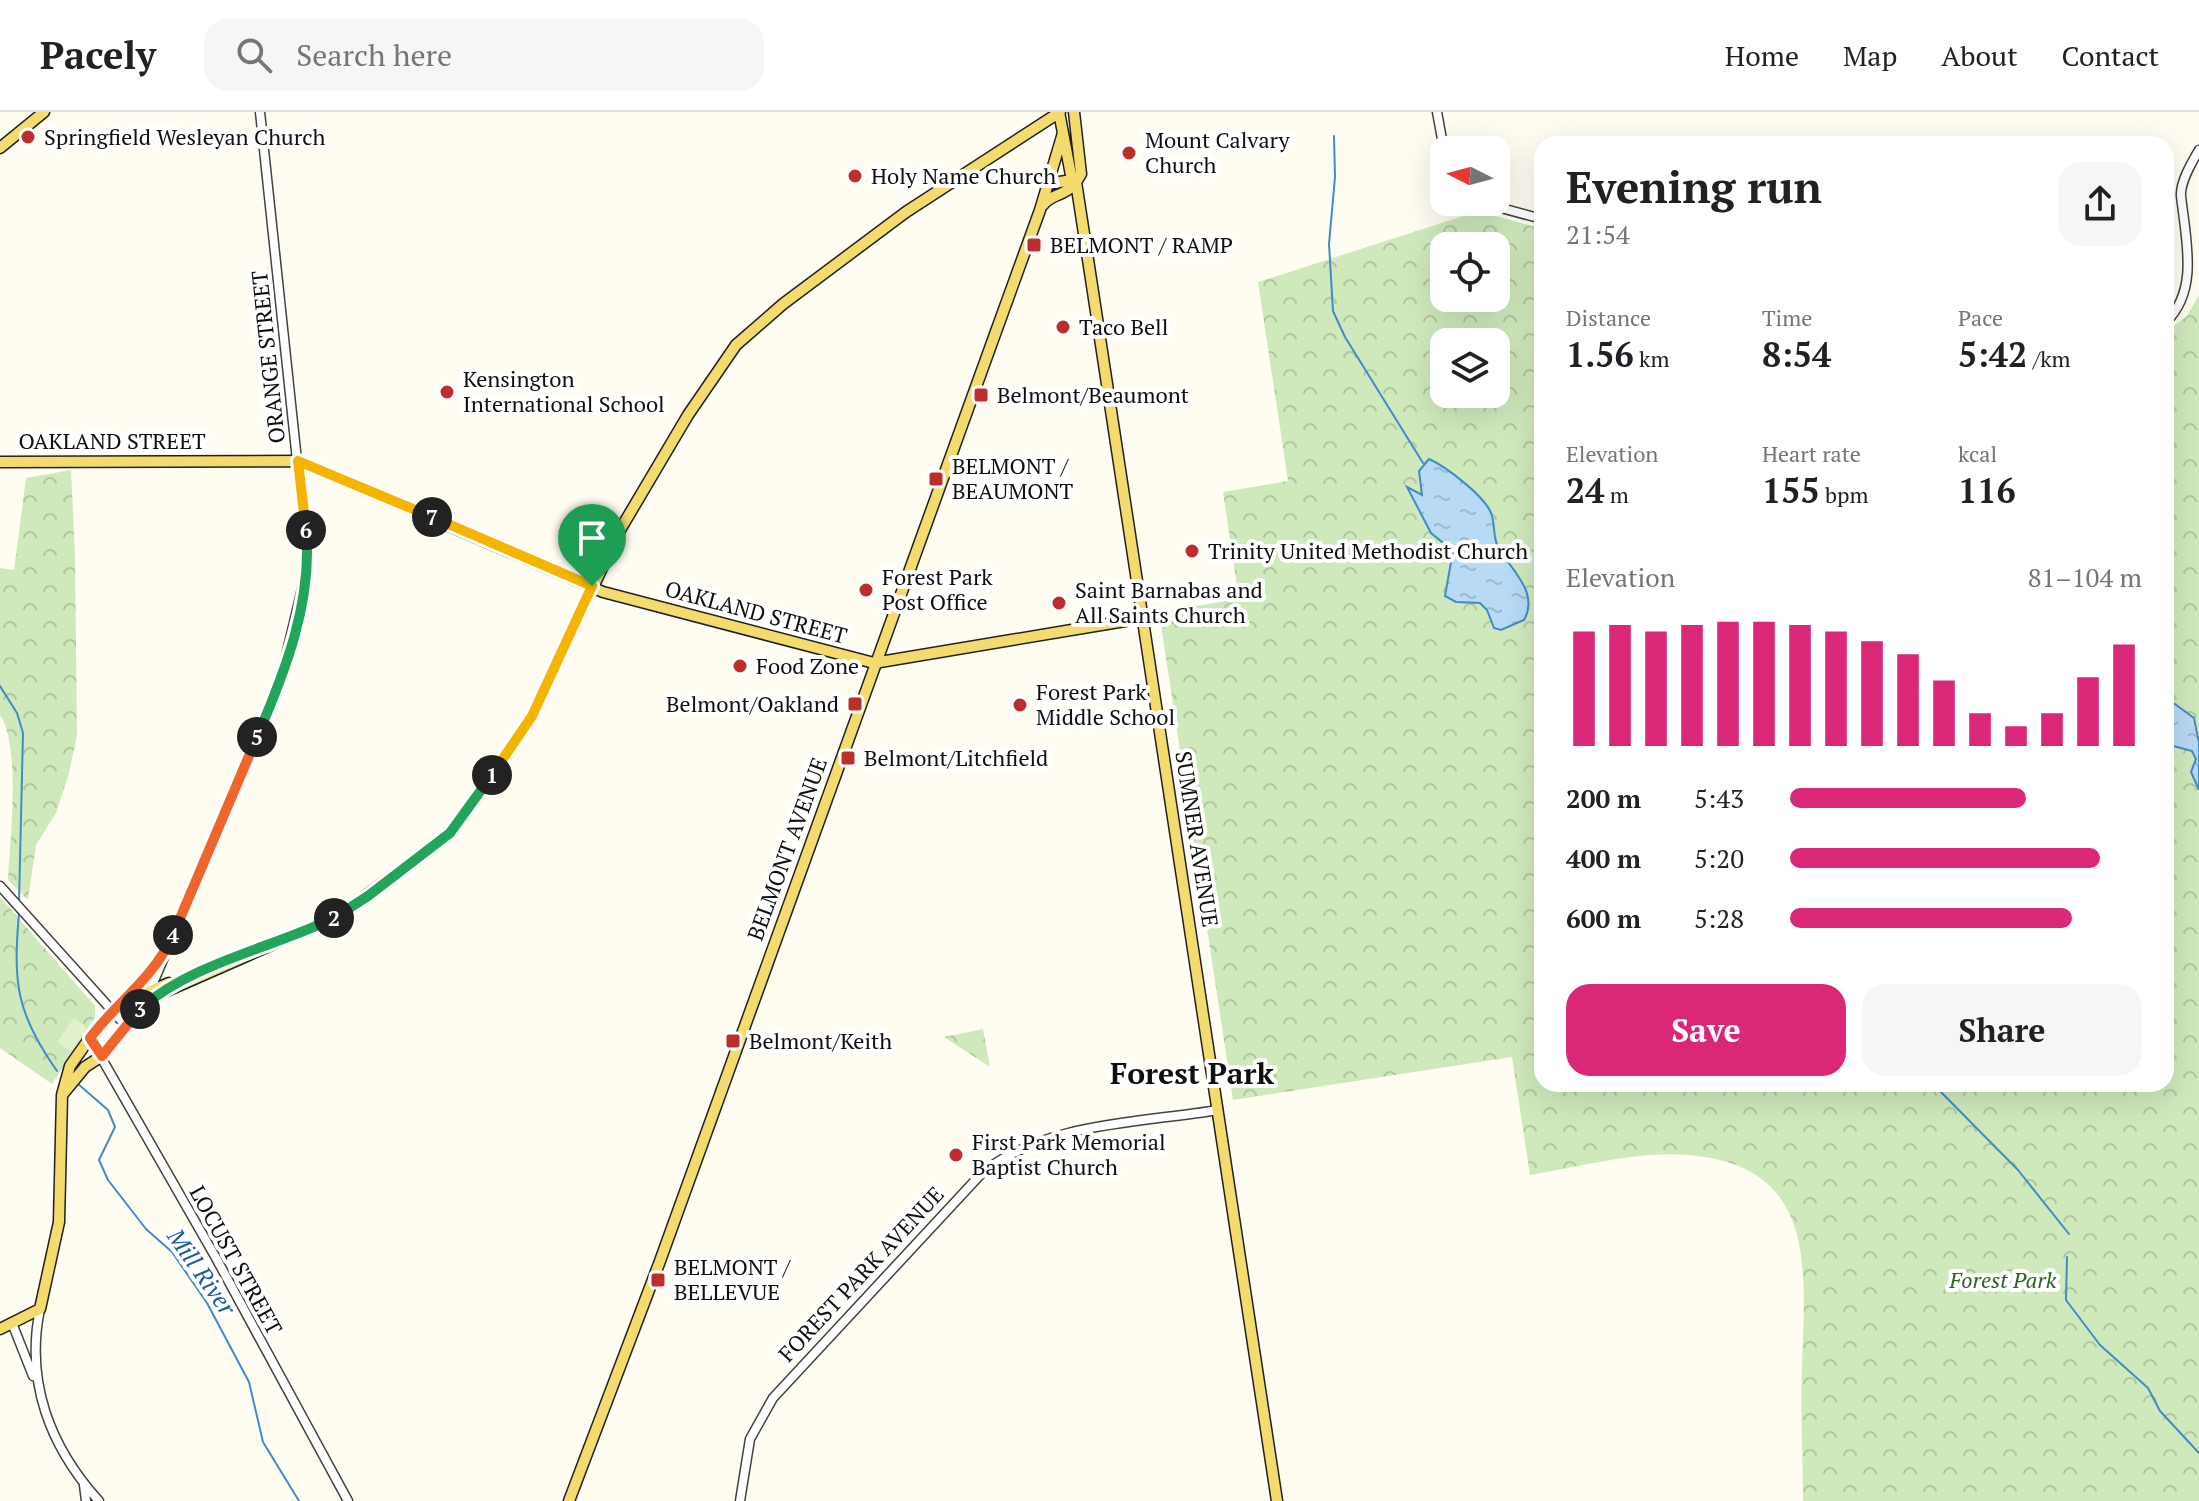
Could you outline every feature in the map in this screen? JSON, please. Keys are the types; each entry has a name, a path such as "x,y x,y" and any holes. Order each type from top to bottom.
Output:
{"main road":[{"path":"0,148 44,112"},
{"path":"62,1095 85,1067 102,1056 134,1014 160,994 194,976 340,915 450,833 532,716 592,586 669,445 742,338 918,203 1060,112"},
{"name":"SUMNER AVENUE","path":"1060,112 1075,186 1143,618 1277,1501"},
{"name":"SUMNER AVENUE","path":"1074,112 1081,174 1075,186"},
{"name":"BELMONT AVENUE","path":"569,1501 660,1261 1040,210 1063,133"},
{"path":"1040,210 1051,197 1075,186 1066,181 1047,184"},
{"name":"OAKLAND STREET","path":"0,462 298,461 603,592 874,663 1143,618"},
{"path":"0,1329 40,1309 60,1213 62,1095 70,1066 90,1038 130,997 194,976"}],"street":[{"name":"ORANGE STREET","path":"134,1014 149,990 275,695 291,646 309,554 260,112"},
{"path":"1437,112 1441,136"},
{"path":"2174,315 2183,308 2194,279 2194,248 2181,193 2199,150"},
{"path":"1510,210 1534,217"},
{"path":"0,886 126,1026"},
{"name":"ORANGE STREET","path":"130,997 164,956"},
{"name":"LOCUST STREET","path":"90,1038 348,1501"},
{"name":"FOREST PARK AVENUE","path":"740,1501 750,1439 773,1398 982,1173 1014,1151 1047,1138 1218,1110"},
{"path":"38,1388 34,1356 40,1309"},
{"path":"12,1323 56,1441 99,1501"},
{"path":"84,1484 86,1501"}],"green space":[{"name":"Forest Park","path":"1463,216 1496,216 1534,227 1534,1092 2174,1092 2174,326 2187,316 2199,295 2199,1501 1803,1501 1801,1400 1804,1293 1801,1259 1795,1227 1782,1200 1761,1178 1730,1163 1668,1154 1628,1157 1530,1175 1512,1057 1233,1100 1159,612 1239,599 1223,492 1288,481 1258,282"},
{"path":"71,470 77,736 56,813 36,845 28,900 8,880 12,770 6,729 0,715 0,568 14,570 26,478"},
{"path":"0,897 95,1006 95,1017 52,1084 0,1048"},
{"path":"74,1018 87,1027 71,1051 57,1042"},
{"path":"983,1029 990,1067 944,1037"}],"water":[{"path":"1429,459 1465,483 1489,509 1498,547 1526,590 1528,610 1524,620 1501,630 1494,628 1487,610 1480,603 1456,602 1445,596 1453,551 1431,533 1407,487 1422,495 1419,471"},
{"path":"2174,703 2194,718 2199,743 2199,790 2191,772 2196,759 2192,751 2174,746"}],"waterway":[{"path":"1334,136 1335,177 1329,244 1333,311 1345,337 1423,463"},
{"name":"Mill River","path":"0,686 17,713 23,733 19,903"},
{"name":"Mill River","path":"19,913 17,959 20,996 33,1032 57,1071"},
{"name":"Mill River","path":"77,1083 108,1110 115,1127 99,1160 108,1180 146,1229 172,1252 207,1303 249,1382 263,1442 299,1501"},
{"path":"1941,1092 2018,1170 2069,1234"},
{"path":"2067,1257 2066,1300 2100,1345 2148,1388 2160,1411 2199,1453"}],"place":[{"name":"Springfield Wesleyan Church","path":"28,137"},
{"name":"Mount Calvary Church","path":"1129,153"},
{"name":"Holy Name Church","path":"855,176"},
{"name":"BELMONT / RAMP","path":"1034,245"},
{"name":"Taco Bell","path":"1063,327"},
{"name":"Kensington International School","path":"447,392"},
{"name":"Belmont/Beaumont","path":"981,395"},
{"name":"BELMONT / BEAUMONT","path":"936,479"},
{"name":"Trinity United Methodist Church","path":"1192,551"},
{"name":"Forest Park Post Office","path":"866,590"},
{"name":"Saint Barnabas and All Saints Church","path":"1059,603"},
{"name":"Food Zone","path":"740,666"},
{"name":"Belmont/Oakland","path":"855,704"},
{"name":"Forest Park Middle School","path":"1020,705"},
{"name":"Belmont/Litchfield","path":"848,758"},
{"name":"Belmont/Keith","path":"733,1041"},
{"name":"First Park Memorial Baptist Church","path":"956,1155"},
{"name":"BELMONT / BELLEVUE","path":"658,1280"}],"district":[{"name":"Forest Park","path":"1192,1074"}],"route":[{"path":"298,461 592,586 532,716 450,833 340,915 194,976 160,994 134,1014 102,1056 90,1038 141,986 164,956 279,685 298,617 308,564 298,461"}]}
